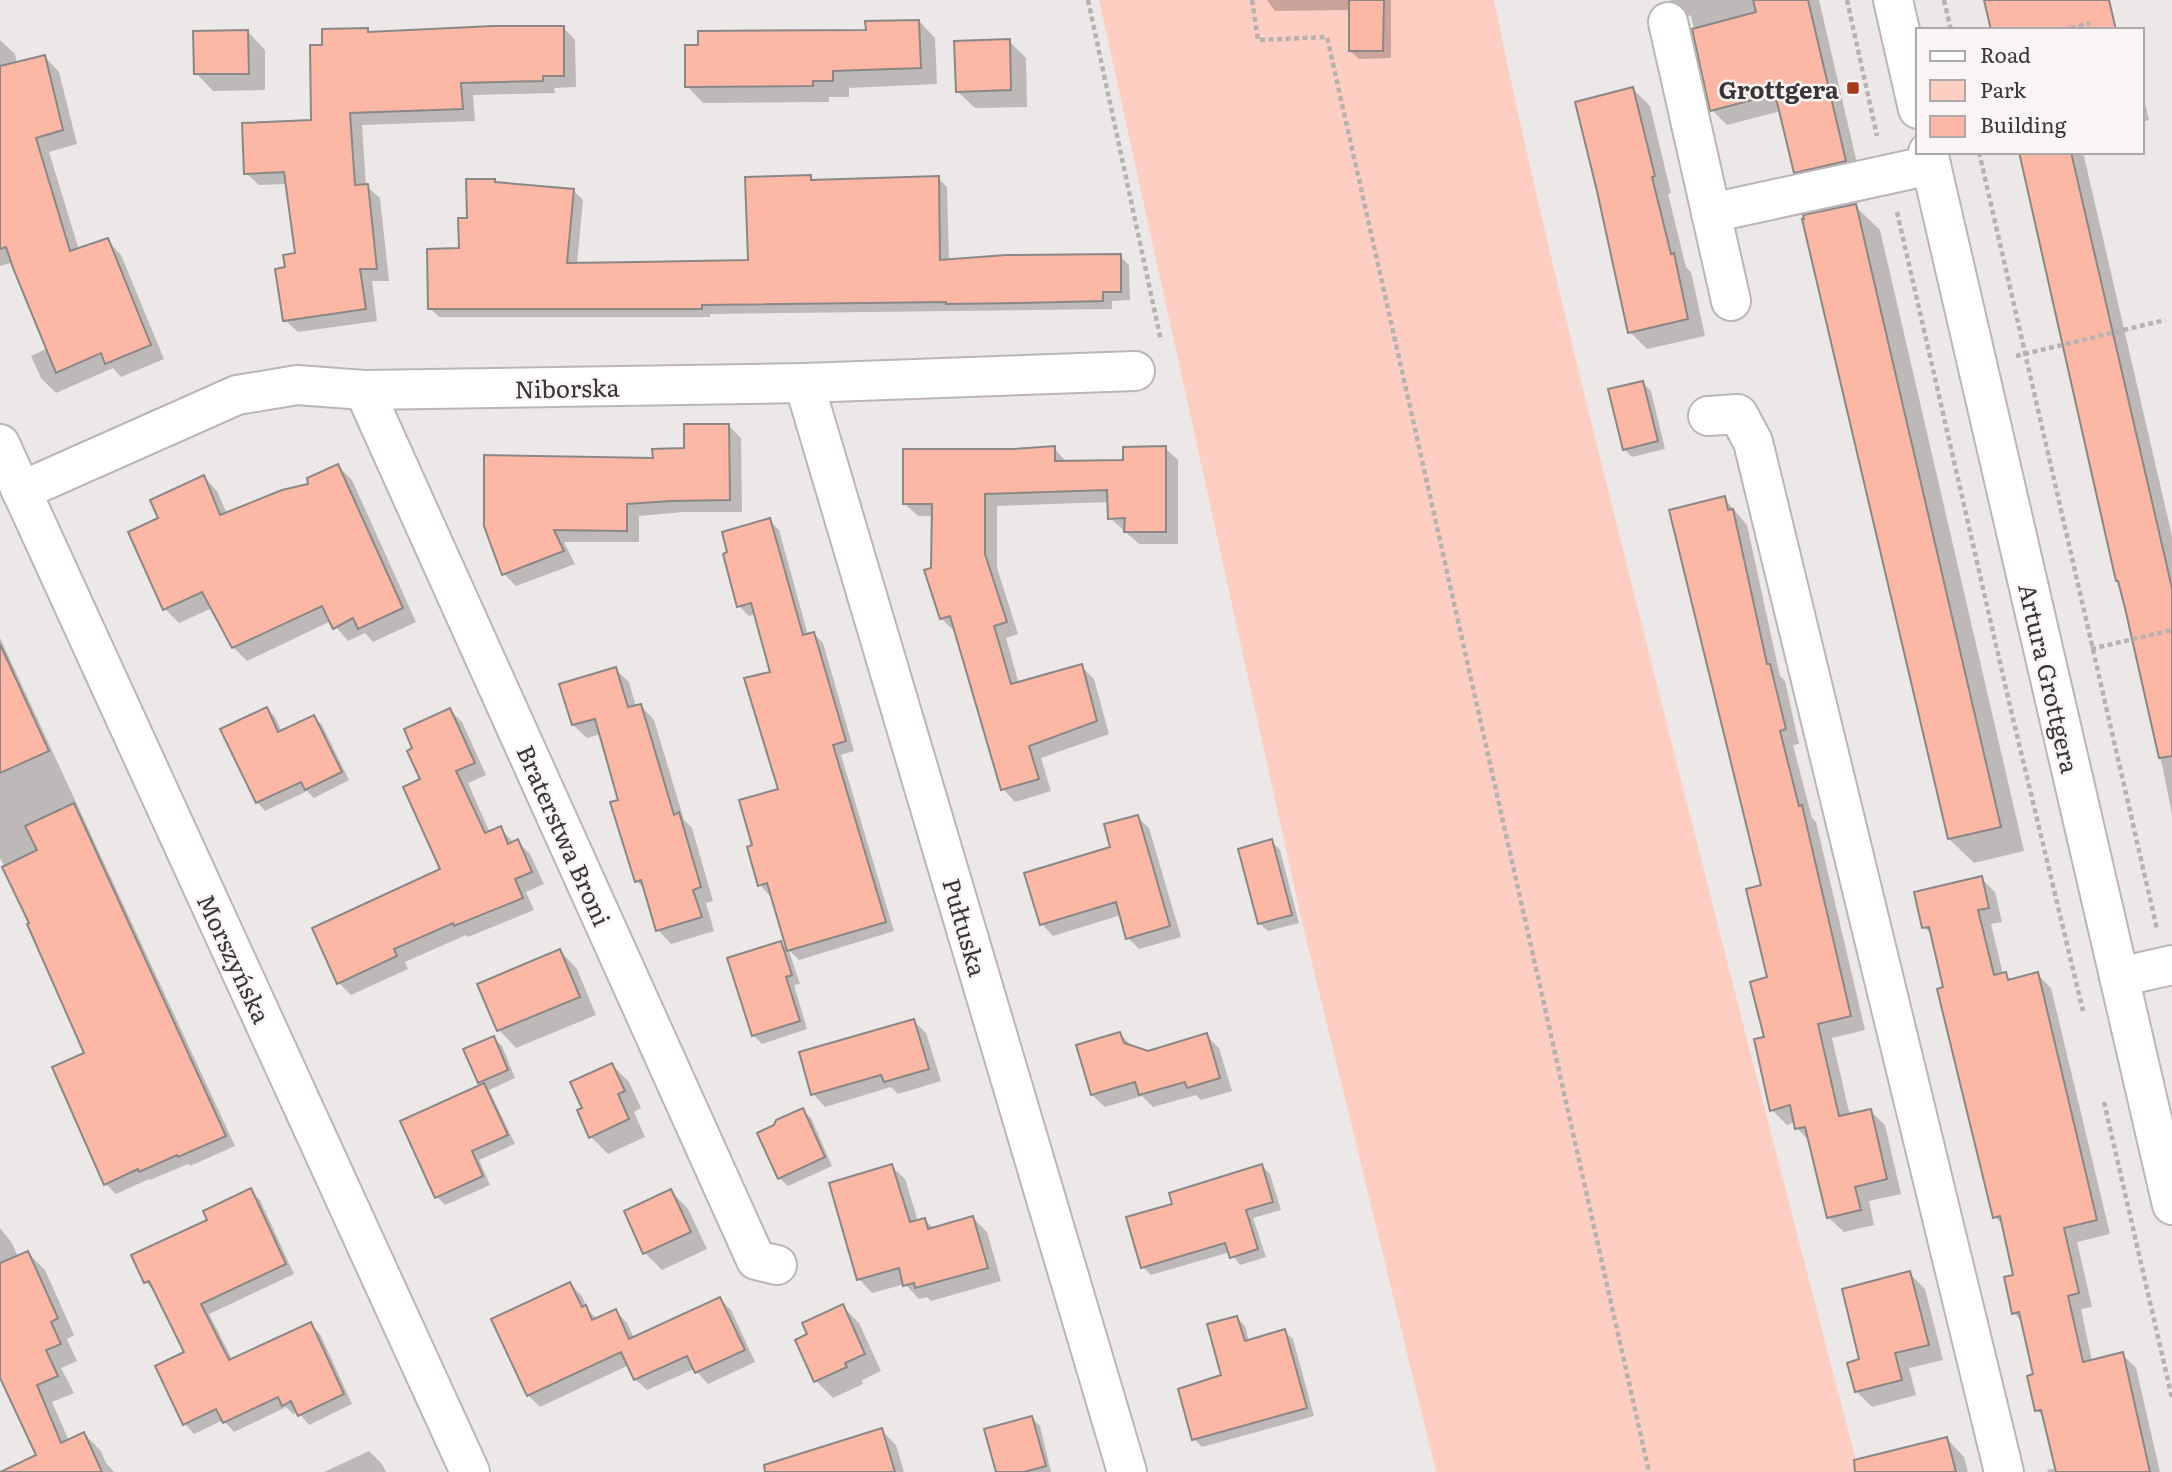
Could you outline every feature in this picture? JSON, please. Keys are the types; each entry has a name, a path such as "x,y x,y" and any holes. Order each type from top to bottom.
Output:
{"street":[{"path":"1893,0 1916,100"},
{"path":"1668,22 1731,301"},
{"path":"1711,213 1887,173 1930,159"},
{"name":"Artura Grottgera","path":"1930,159 2172,1205"},
{"name":"Niborska","path":"21,491 237,396 297,385 326,385 364,390 804,383 1135,371"},
{"name":"Pułtuska","path":"804,383 1127,1472"},
{"name":"Braterstwa Broni","path":"364,390 755,1259 777,1265"},
{"path":"1708,415 1738,414 1753,442 2004,1472"},
{"name":"Morszyńska","path":"0,444 470,1472"},
{"path":"2119,977 2169,966"}],"path":[{"path":"1088,0 1161,344 1135,371"},
{"path":"1252,0 1258,40 1327,37 1649,1472"},
{"path":"1847,0 2086,1022"},
{"path":"1944,0 1951,28"},
{"path":"2070,28 2090,23"},
{"path":"1979,154 2092,649 2169,966"},
{"path":"1978,365 2165,320"},
{"path":"2046,659 2172,630"},
{"path":"2103,1096 2172,1398"}],"green space":[{"path":"1099,0 1494,0 1598,451 1859,1472 1436,1472 1301,918"}],"building":[{"path":"1349,0 1384,0 1383,51 1349,51"},
{"path":"1753,0 1808,0 1846,161 1794,173 1775,94 1710,111 1692,29 1756,12"},
{"path":"1984,0 2109,0 2116,28 1991,28"},
{"path":"919,20 921,68 833,71 833,81 813,81 813,86 685,87 685,45 698,45 698,31 866,30 865,21"},
{"path":"493,26 564,26 564,76 543,76 543,81 461,83 463,109 350,113 355,185 368,184 377,269 360,269 366,309 283,321 275,269 285,267 283,255 295,253 284,172 244,174 242,123 311,120 310,45 322,45 322,29 368,28 368,32"},
{"path":"248,30 249,74 194,74 193,31"},
{"path":"1010,39 1011,90 956,92 954,41"},
{"path":"45,55 63,130 36,138 70,251 108,238 151,345 105,364 101,353 56,373 6,247 0,249 0,66"},
{"path":"1633,87 1655,176 1652,177 1671,254 1674,253 1688,319 1628,333 1575,102"},
{"path":"2019,154 2071,154 2172,588 2172,756 2159,758 2125,608 2116,581"},
{"path":"811,175 811,180 939,176 940,260 1006,255 1121,254 1121,292 1103,292 1103,301 702,305 702,309 428,309 427,249 459,248 458,218 467,218 466,179 495,179 495,182 574,189 567,263 748,260 745,177"},
{"path":"1856,204 2001,827 1948,839 1802,219 1803,215"},
{"path":"1643,381 1658,441 1623,450 1608,389"},
{"path":"684,424 729,424 730,500 627,504 627,531 554,530 564,551 502,575 484,526 484,455 653,458 652,449 684,448"},
{"path":"1055,446 1055,461 1123,460 1123,447 1166,446 1166,532 1124,532 1125,518 1108,519 1107,490 985,494 985,554 1007,622 994,626 1011,684 1082,664 1097,721 1029,746 1039,779 1001,790 950,616 940,619 924,570 931,568 932,504 903,504 903,449 1013,449"},
{"path":"338,464 403,608 358,629 353,618 333,629 322,606 232,648 202,592 163,610 128,532 158,518 150,500 204,475 220,515 282,490 308,484 307,478"},
{"path":"1725,496 1728,510 1733,509 1767,664 1770,664 1786,729 1780,731 1799,806 1802,805 1851,1016 1818,1024 1839,1116 1871,1109 1887,1179 1855,1187 1861,1210 1827,1218 1805,1127 1795,1129 1790,1105 1770,1111 1754,1039 1764,1037 1750,982 1767,977 1746,889 1761,885 1669,510"},
{"path":"770,518 803,635 814,632 846,741 833,745 886,922 787,951 767,883 758,886 747,847 752,845 739,800 778,789 744,678 770,672 751,603 737,607 723,554 727,552 722,532"},
{"path":"0,644 49,751 0,773"},
{"path":"616,667 628,707 641,704 674,815 679,812 701,887 693,890 702,917 656,931 641,880 635,882 610,802 618,800 595,719 572,725 559,684"},
{"path":"267,707 278,732 314,715 342,772 305,790 301,782 256,803 220,729"},
{"path":"450,708 475,763 456,771 485,833 501,826 508,844 518,839 532,872 515,879 523,898 454,926 453,923 394,949 397,956 337,984 312,928 440,869 403,787 420,779 407,751 412,748 404,729"},
{"path":"74,803 226,1136 139,1172 138,1169 104,1185 52,1067 84,1053 27,924 29,923 2,867 37,850 25,826"},
{"path":"1138,815 1170,926 1126,939 1116,902 1040,925 1024,873 1110,847 1104,824"},
{"path":"1272,839 1292,915 1258,924 1238,849"},
{"path":"1982,876 1989,908 1978,910 1994,975 2006,972 2008,980 2038,972 2097,1220 2064,1228 2079,1293 2068,1296 2083,1362 2123,1352 2150,1472 2056,1472 2041,1410 2035,1411 2027,1376 2033,1374 2019,1312 2012,1314 2004,1277 2013,1275 2000,1216 1993,1218 1937,989 1943,987 1929,927 1922,928 1914,892"},
{"path":"781,941 792,975 786,977 800,1021 752,1036 727,958"},
{"path":"560,949 580,997 497,1031 477,984"},
{"path":"914,1019 929,1069 884,1082 881,1075 811,1095 799,1052"},
{"path":"1120,1032 1124,1043 1148,1051 1207,1033 1220,1078 1187,1088 1185,1082 1139,1095 1135,1082 1091,1095 1076,1045"},
{"path":"494,1036 508,1070 478,1083 463,1049"},
{"path":"612,1063 625,1091 618,1094 629,1119 589,1138 577,1110 582,1108 570,1082"},
{"path":"484,1083 508,1135 472,1151 483,1176 435,1198 400,1121"},
{"path":"803,1108 825,1157 778,1179 757,1133 774,1125 776,1120"},
{"path":"892,1164 910,1222 925,1218 928,1229 973,1216 988,1268 915,1288 914,1283 903,1286 899,1268 857,1280 829,1183"},
{"path":"1262,1164 1273,1202 1246,1210 1258,1249 1230,1258 1225,1243 1141,1268 1126,1217 1172,1204 1169,1193"},
{"path":"251,1188 286,1264 201,1304 229,1360 311,1322 344,1394 298,1416 291,1401 282,1406 278,1397 223,1423 216,1409 183,1425 155,1366 184,1352 149,1281 144,1283 131,1255 207,1220 203,1211"},
{"path":"671,1189 691,1232 643,1254 624,1211"},
{"path":"28,1251 58,1318 51,1322 61,1344 46,1350 58,1376 37,1385 61,1443 84,1432 102,1472 0,1472 36,1455 0,1378 0,1263"},
{"path":"1910,1271 1929,1345 1895,1353 1902,1380 1855,1392 1847,1363 1859,1359 1842,1289"},
{"path":"570,1282 582,1307 586,1305 592,1320 616,1309 629,1339 720,1297 745,1350 695,1373 687,1356 634,1380 621,1352 527,1396 491,1319"},
{"path":"843,1304 865,1354 845,1363 847,1367 814,1382 795,1340 807,1334 802,1323"},
{"path":"1237,1316 1245,1341 1285,1329 1307,1408 1192,1440 1178,1389 1221,1375 1207,1324"},
{"path":"1032,1416 1046,1466 1024,1472 996,1472 984,1429"},
{"path":"882,1428 895,1472 765,1472 764,1465"},
{"path":"1947,1437 1956,1472 1855,1472 1854,1460"}],"place":[{"name":"Grottgera","path":"1853,88"}]}
